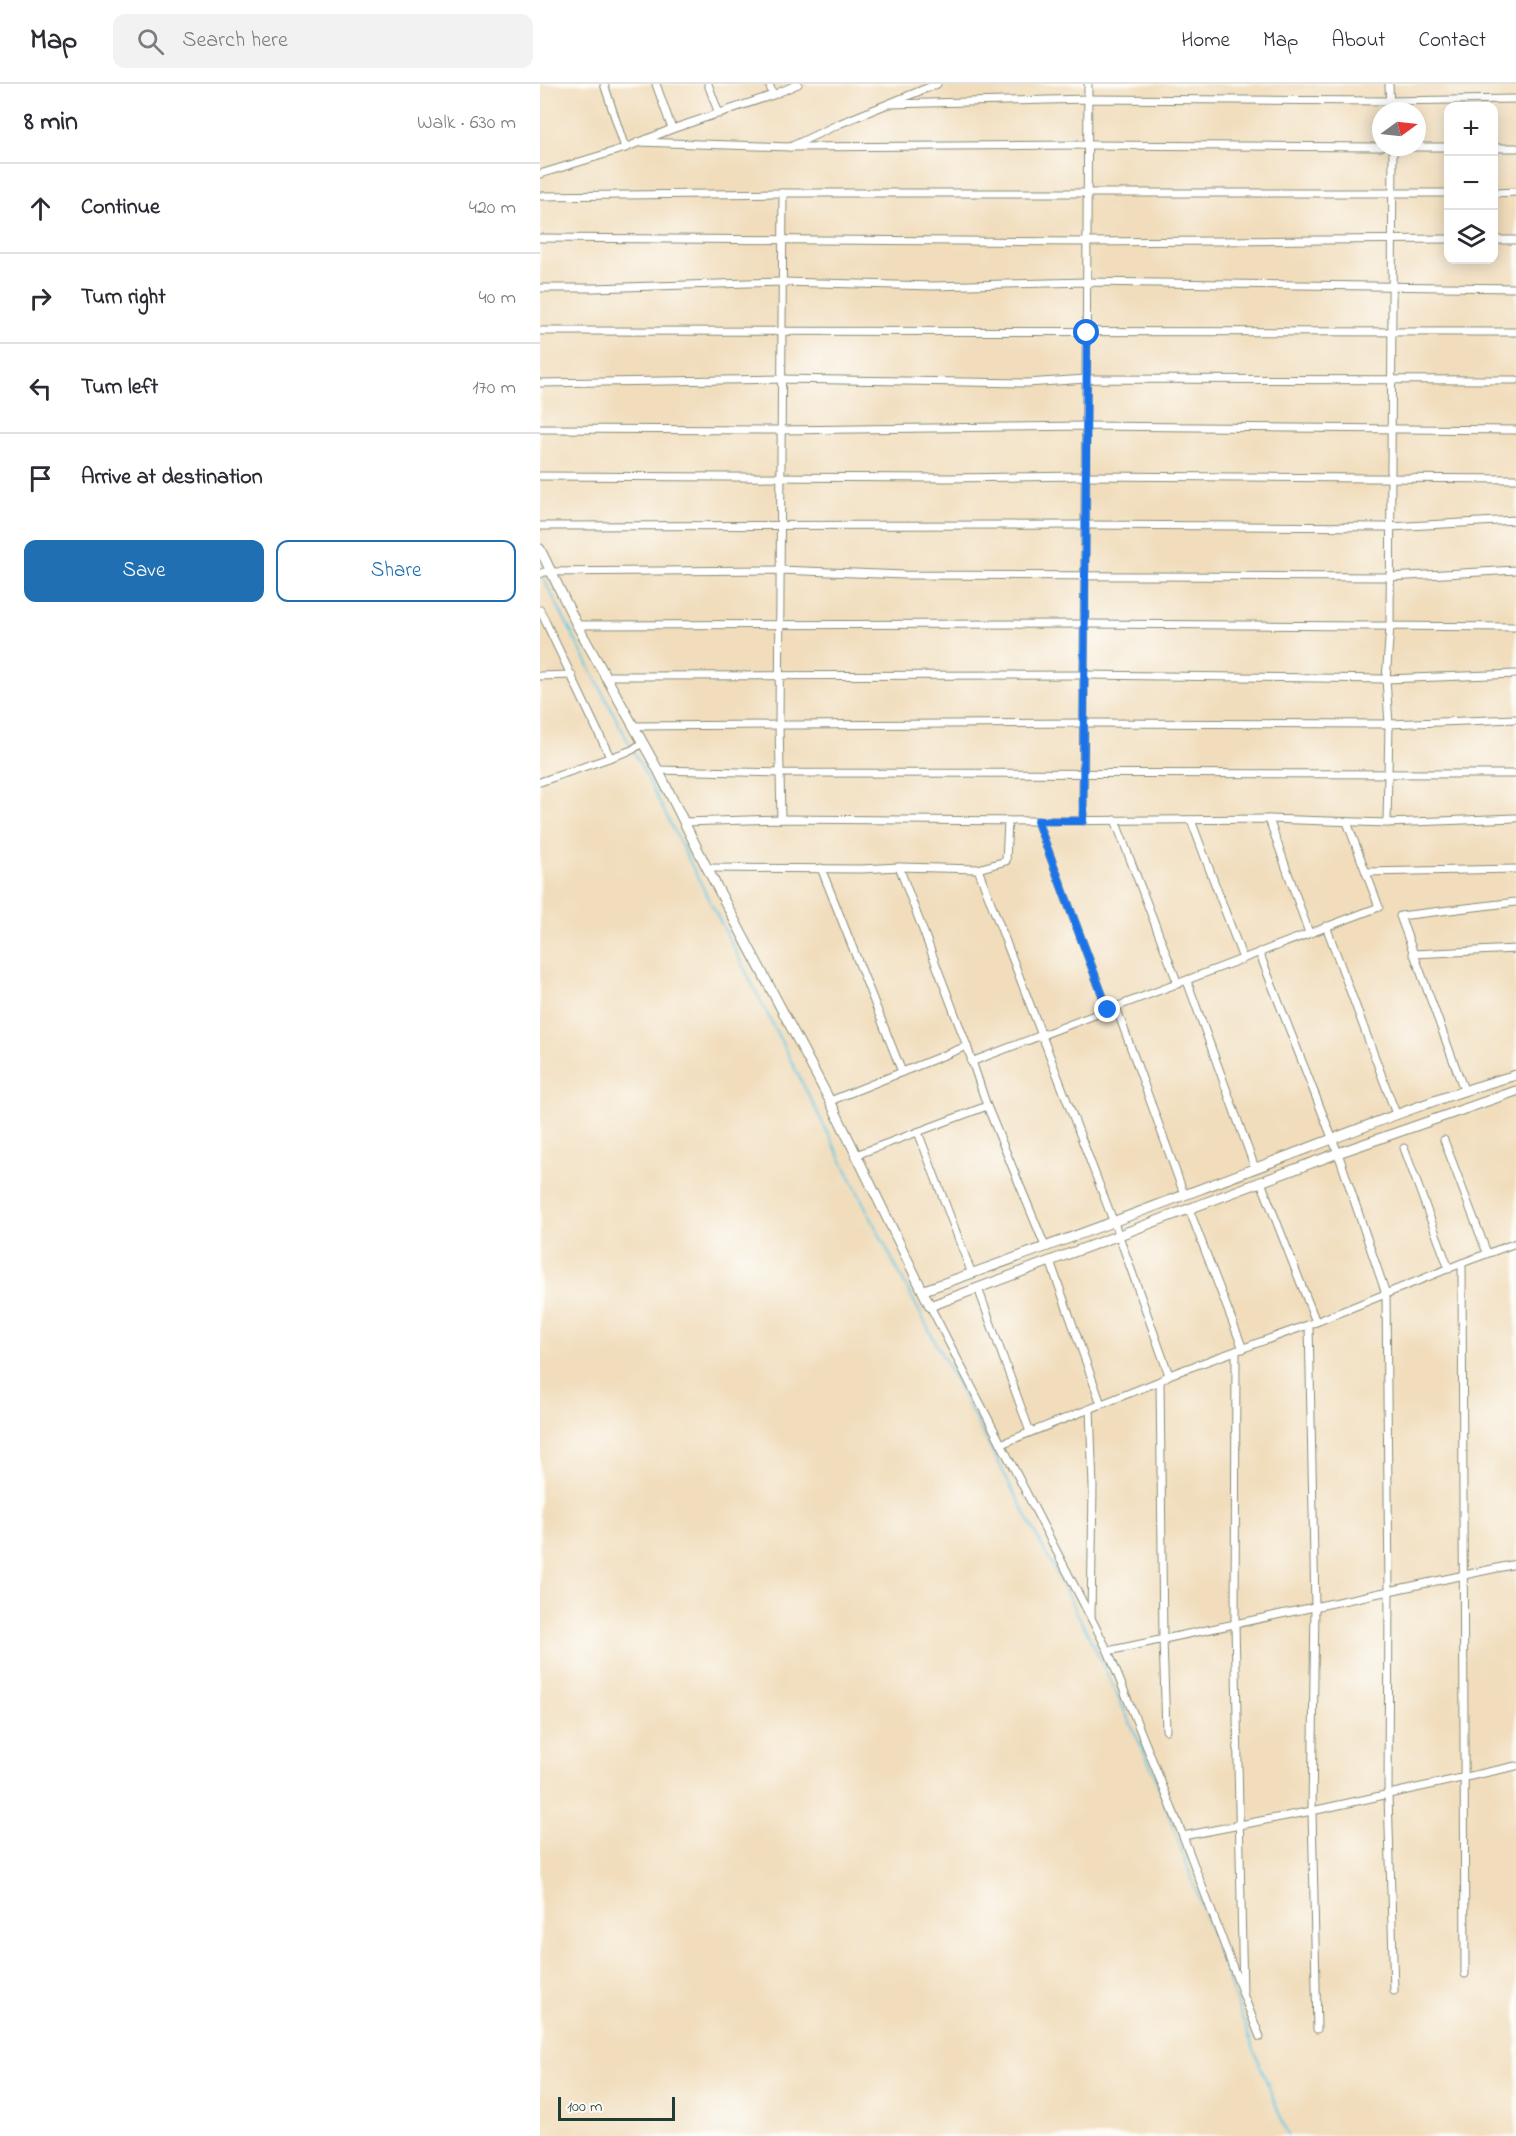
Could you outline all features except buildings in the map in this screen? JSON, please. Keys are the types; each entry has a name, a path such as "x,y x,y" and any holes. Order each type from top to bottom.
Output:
{"street":[{"path":"604,84 625,148"},
{"path":"656,84 672,129"},
{"path":"708,84 719,114"},
{"path":"769,84 773,95"},
{"path":"540,174 625,148 798,84"},
{"path":"790,147 841,123 937,84"},
{"path":"1083,821 1088,84"},
{"path":"1389,84 1389,101"},
{"path":"890,104 1088,99 1389,101 1516,99"},
{"path":"638,142 790,147 1088,145 1372,147"},
{"path":"1426,147 1444,147"},
{"path":"1498,148 1516,148"},
{"path":"1387,823 1389,724 1386,679 1390,627 1394,156"},
{"path":"1498,193 1516,192"},
{"path":"781,819 779,724 783,193"},
{"path":"540,196 783,193 1444,193"},
{"path":"540,238 1088,242 1444,239"},
{"path":"1498,240 1516,240"},
{"path":"540,288 782,282 933,286 1087,282 1516,288"},
{"path":"540,331 1516,332"},
{"path":"540,383 782,379 1027,383 1086,379 1516,380"},
{"path":"540,429 782,430 1086,426 1516,430"},
{"path":"540,476 1516,479"},
{"path":"540,526 1390,527 1516,520"},
{"path":"540,549 545,572 633,726 640,745 658,770 830,1101 930,1306 1108,1651 1183,1836 1260,2037"},
{"path":"545,572 780,570 904,575 1390,577 1516,570"},
{"path":"540,610 544,626 613,756"},
{"path":"577,625 1085,624 1516,627"},
{"path":"604,676 1085,675 1386,679 1516,674"},
{"path":"540,676 572,675"},
{"path":"633,726 1084,723 1389,724 1516,719"},
{"path":"540,782 640,745"},
{"path":"658,770 781,773 1516,774"},
{"path":"684,822 781,819 1037,821 1269,819 1387,823 1516,818"},
{"path":"1269,819 1309,933"},
{"path":"707,868 978,869 1006,861 1008,820"},
{"path":"1115,820 1178,984"},
{"path":"1191,820 1243,958"},
{"path":"1037,821 1184,1194"},
{"path":"971,1062 1379,907 1347,822"},
{"path":"899,867 987,1106 1045,1246"},
{"path":"820,868 902,1072"},
{"path":"1366,872 1516,868"},
{"path":"978,869 1119,1236 1169,1375"},
{"path":"1464,1090 1400,916 1516,902"},
{"path":"1326,926 1396,1114"},
{"path":"1413,954 1516,949"},
{"path":"1259,952 1338,1153 1386,1294 1389,1589 1388,1795 1394,1991"},
{"path":"1187,981 1255,1168"},
{"path":"830,1101 967,1047"},
{"path":"924,1290 1113,1223 1396,1114 1464,1090 1516,1075"},
{"path":"930,1306 1338,1153 1516,1091"},
{"path":"856,1155 987,1106"},
{"path":"918,1132 972,1274"},
{"path":"1443,1140 1487,1253"},
{"path":"1404,1148 1449,1269"},
{"path":"1261,1182 1313,1324 1315,1606 1312,1811 1317,2029"},
{"path":"1189,1209 1240,1350 1235,1623 1243,1994"},
{"path":"1001,1444 1160,1382 1169,1375 1313,1324 1516,1243"},
{"path":"1050,1261 1101,1404"},
{"path":"1462,1263 1465,1974"},
{"path":"978,1288 1030,1432"},
{"path":"1160,1382 1166,1730"},
{"path":"1090,1409 1093,1487 1091,1617"},
{"path":"1108,1651 1389,1589 1516,1564"},
{"path":"1183,1836 1312,1811 1516,1766"}],"waterway":[{"path":"541,574 631,747"},
{"path":"634,752 895,1265 1088,1634 1153,1771 1251,2042 1288,2136"}],"route":[{"path":"1087,333 1083,821 1037,821 1108,1010"}]}
